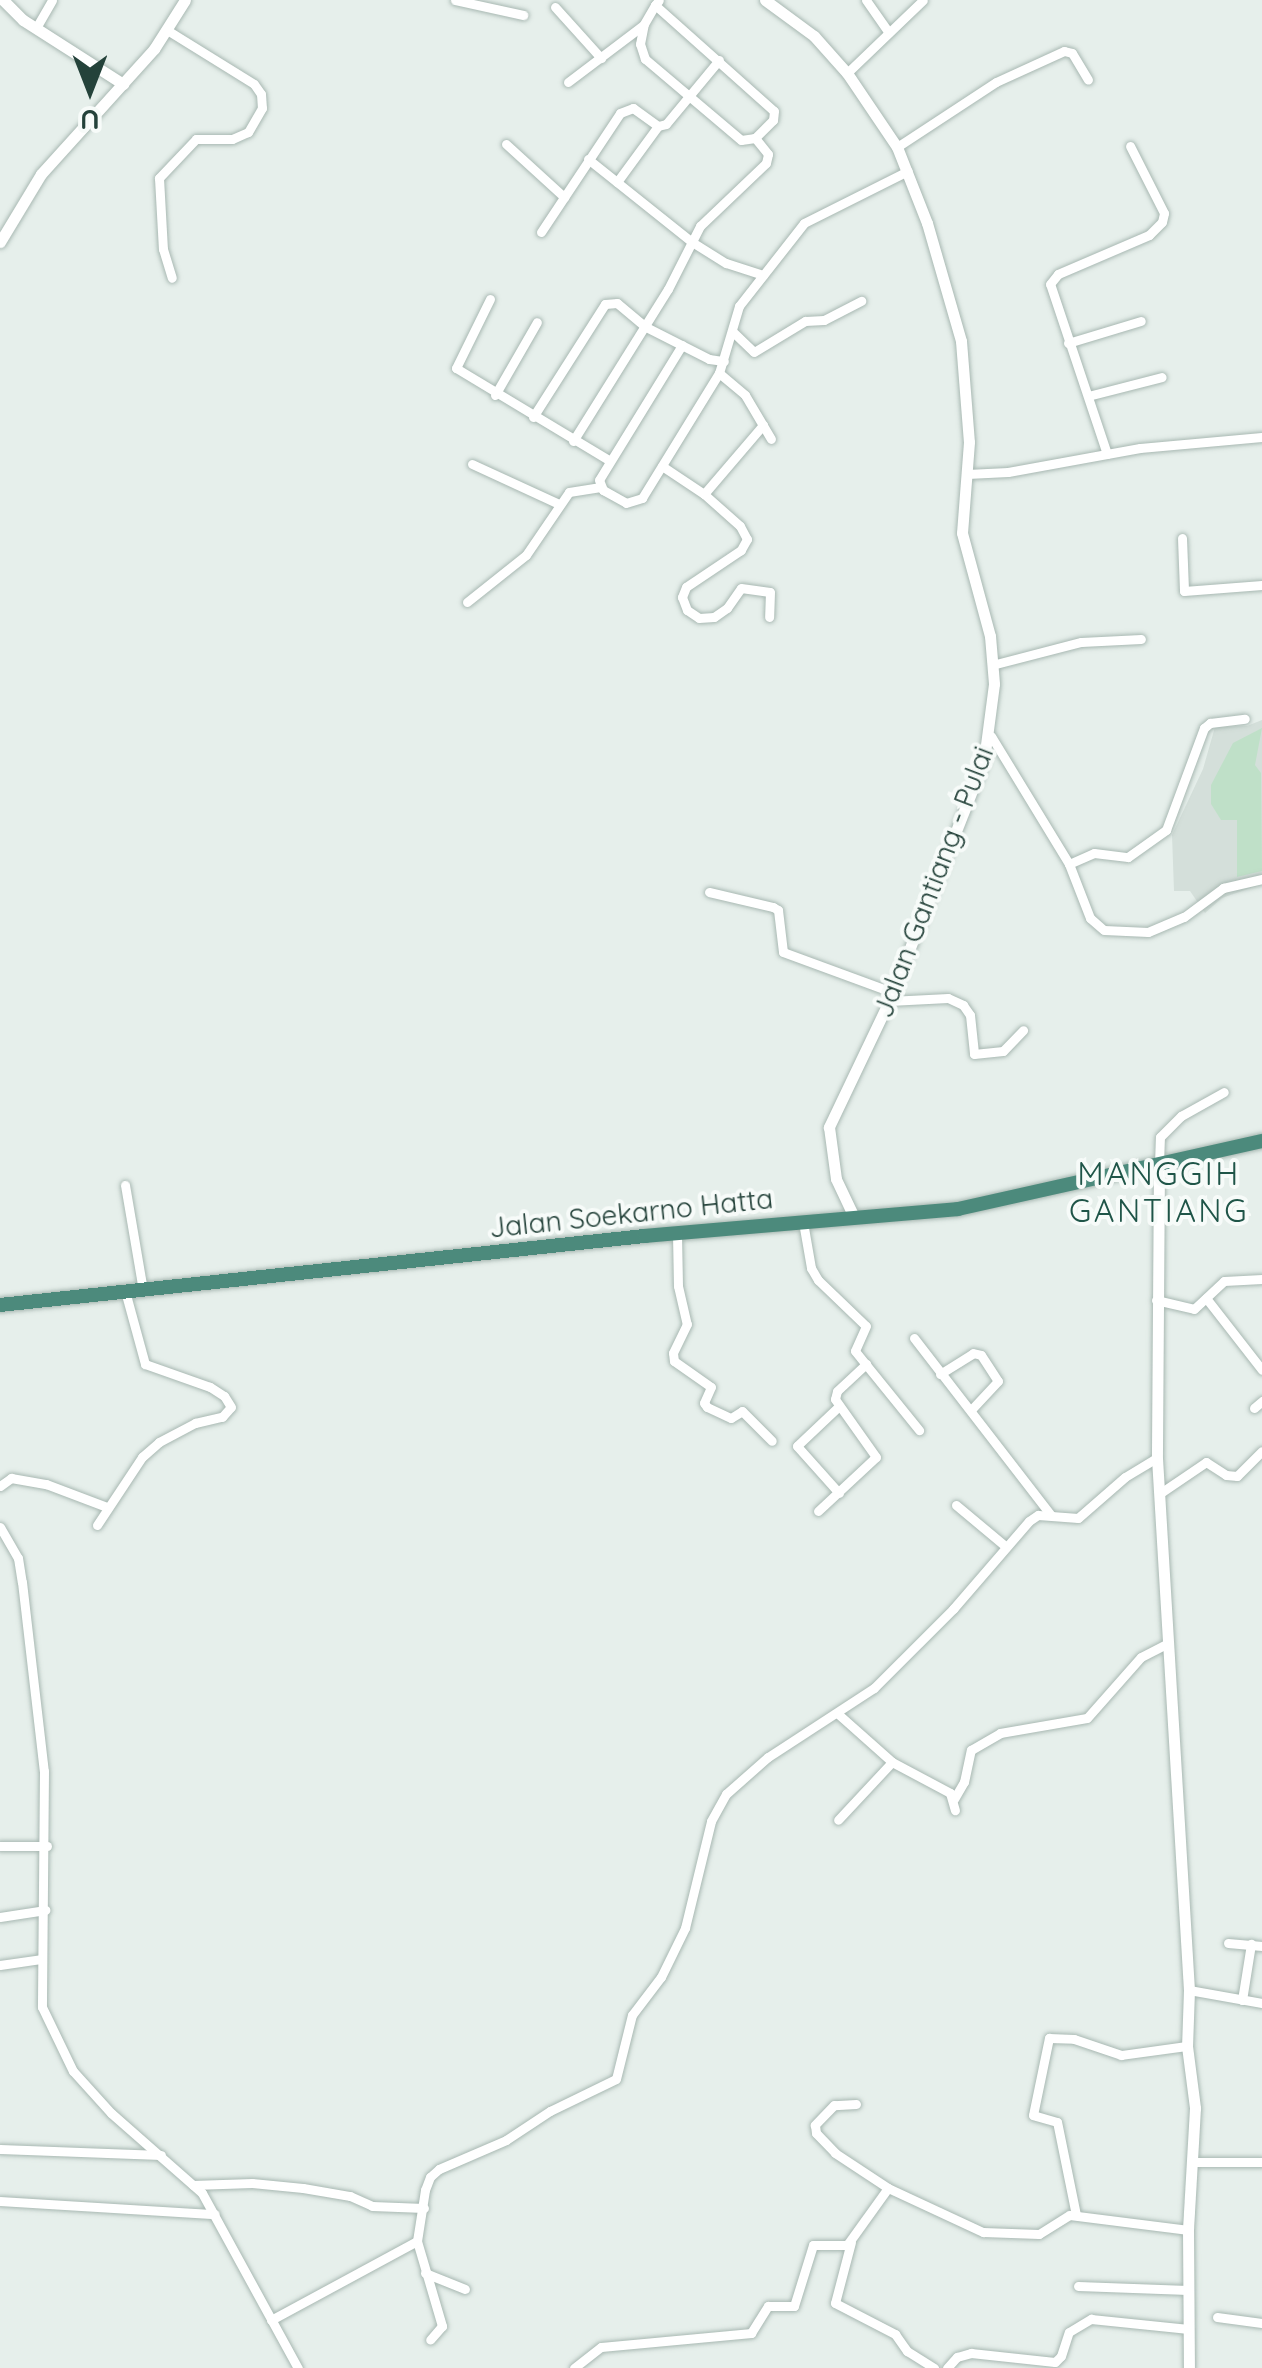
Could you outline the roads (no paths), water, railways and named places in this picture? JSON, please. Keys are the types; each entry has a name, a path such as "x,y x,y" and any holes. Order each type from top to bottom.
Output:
{"highway":[{"name":"Jalan Soekarno Hatta","path":"0,1306 999,1202 1262,1141"}],"street":[{"path":"3,0 36,28 122,84"},
{"path":"36,28 52,0"},
{"path":"0,242 42,174 167,30 185,0"},
{"path":"455,0 523,15"},
{"name":"Jalan Gantiang - Pulai","path":"765,0 806,28 847,73 908,171 961,342 968,390 962,532 980,588 992,665 990,736 891,996 827,1138 836,1179 854,1217"},
{"path":"866,0 888,31"},
{"path":"847,73 923,0"},
{"path":"568,82 644,24 657,3 774,111 773,120 755,138 741,140 645,59 640,44 644,24"},
{"path":"555,7 601,58"},
{"path":"167,30 254,84 262,94 262,108 248,132 232,138 196,139 159,178 163,249 172,278"},
{"path":"897,148 996,82 1064,51 1072,54 1088,80"},
{"path":"618,182 658,126 666,124 719,60"},
{"path":"541,232 625,110 638,110 658,126"},
{"path":"572,441 706,218 766,163 768,154 755,138"},
{"path":"506,144 564,197"},
{"path":"1106,454 1050,290 1053,278 1149,234 1162,222 1164,213 1130,146"},
{"path":"588,159 692,242 726,263 763,275"},
{"path":"467,602 526,554 559,504 574,489 600,487 632,504 642,498 724,361 739,306 763,275 812,216 908,171"},
{"path":"490,299 456,362 460,373 610,461"},
{"path":"732,332 754,352 805,321 820,322 862,301"},
{"path":"533,417 605,304 617,303 644,326 724,361"},
{"path":"1068,343 1141,321"},
{"path":"495,395 537,322"},
{"path":"600,487 599,480 682,345"},
{"path":"718,372 745,395 771,439"},
{"path":"1088,396 1162,377"},
{"path":"704,494 763,425"},
{"path":"967,474 1008,472 1106,454 1262,437"},
{"path":"472,464 559,504"},
{"path":"662,466 704,494 746,532 746,544 686,587 684,604 699,618 714,617 727,608 738,588 766,590 772,599 769,617"},
{"path":"1182,538 1184,591 1262,585"},
{"path":"992,665 1080,642 1140,639"},
{"path":"1069,864 1094,853 1128,857 1166,830 1204,728 1210,723 1245,719"},
{"path":"990,736 1069,864 1090,918 1113,933 1148,932 1168,926 1223,888 1262,879"},
{"path":"709,892 774,907 784,952 891,996 948,998 963,1004 970,1015 974,1054 1003,1050 1022,1030"},
{"path":"1189,2368 1188,2230 1195,2162 1195,2108 1188,2046 1189,1990 1157,1458 1159,1164 1160,1137 1186,1112 1224,1092"},
{"path":"125,1185 142,1290"},
{"path":"803,1222 811,1268 818,1280 866,1326 854,1347 920,1430"},
{"path":"677,1234 678,1286 687,1324 673,1353 674,1361 711,1387 704,1403 707,1407 732,1418 742,1411 772,1441"},
{"path":"1156,1300 1194,1309 1224,1281 1262,1279"},
{"path":"97,1525 142,1457 159,1442 185,1427 222,1417 231,1407 224,1396 210,1387 142,1360 124,1292"},
{"path":"1206,1298 1262,1370"},
{"path":"914,1338 1051,1515"},
{"path":"940,1374 973,1353 981,1355 998,1380 972,1410"},
{"path":"818,1511 876,1457 837,1408 837,1391 866,1364"},
{"path":"837,1408 797,1446 838,1493"},
{"path":"1159,1494 1206,1462 1226,1475 1236,1476 1262,1451"},
{"path":"430,2340 442,2326 417,2241 430,2177 616,2079 636,2005 661,1977 685,1928 717,1805 768,1757 874,1688 1038,1515 1078,1518 1125,1476 1157,1458"},
{"path":"0,1486 11,1478 46,1484 107,1507"},
{"path":"956,1505 1005,1546"},
{"path":"0,1528 18,1558 44,1770 47,1846 42,2007 74,2071 110,2113 193,2185 215,2214 297,2365 284,2368"},
{"path":"837,1713 892,1762 954,1804 971,1750 1000,1733 1088,1718 1130,1668 1167,1644"},
{"path":"838,1820 892,1762"},
{"path":"0,1846 47,1846"},
{"path":"0,1917 44,1910"},
{"path":"1228,1943 1256,1945 1242,2000"},
{"path":"0,1965 41,1958"},
{"path":"1189,1990 1262,2003"},
{"path":"1076,2215 1058,2122 1033,2115 1050,2038 1074,2039 1121,2054 1188,2046"},
{"path":"856,2104 834,2105 815,2124 816,2132 834,2153 888,2188 983,2232 1039,2234 1076,2215 1188,2230"},
{"path":"0,2148 161,2155"},
{"path":"1195,2162 1262,2162"},
{"path":"193,2185 252,2183 303,2188 350,2196 372,2206 424,2208"},
{"path":"888,2188 851,2242 835,2303 894,2334 906,2351 934,2368"},
{"path":"0,2200 215,2214"},
{"path":"271,2320 417,2241"},
{"path":"574,2368 600,2347 751,2333 768,2306 794,2306 814,2245 823,2242 843,2247 851,2242"},
{"path":"424,2272 466,2289"},
{"path":"1078,2286 1188,2290"},
{"path":"1217,2316 1262,2323"},
{"path":"947,2368 957,2357 971,2353 1055,2362 1062,2356 1069,2332 1090,2319 1188,2329"}],"district":[{"name":"MANGGIH GANTIANG","path":"1159,1192"}]}
